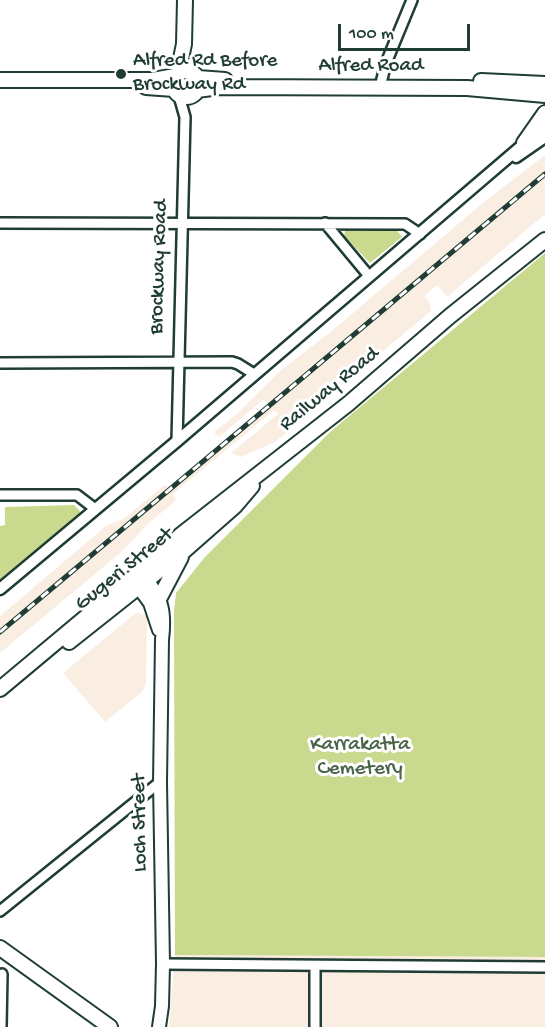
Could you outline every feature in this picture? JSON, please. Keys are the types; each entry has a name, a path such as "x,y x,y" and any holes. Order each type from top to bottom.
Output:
{"main road":[{"name":"Brockway Road","path":"177,83 184,44 185,0"},
{"path":"194,0 196,80"},
{"name":"Alfred Road","path":"0,87 156,87 177,83 186,71 196,80 219,87 381,84 543,94"},
{"name":"Alfred Road","path":"0,80 153,80 177,83 188,97 196,80"},
{"path":"524,143 545,114"},
{"name":"Railway Road","path":"140,579 182,534 348,404 450,316 545,240"},
{"name":"Gugeri Street","path":"0,689 140,579 185,550 235,506 269,466"},
{"path":"159,599 185,550"},
{"name":"Gugeri Street","path":"0,699 140,579"},
{"name":"Loch Street","path":"140,579 159,599 165,621 162,640 160,782 163,964 159,1027"},
{"name":"Loch Street","path":"140,579 155,615 162,640"},
{"path":"0,948 110,1027"},
{"name":"Loch Street","path":"162,1006 165,1027"}],"street":[{"path":"381,84 412,0"},
{"name":"Brockway Road","path":"177,83 185,117 177,441"},
{"path":"0,589 94,508 177,441 545,126"},
{"path":"493,171 545,137"},
{"path":"0,223 405,224 420,234"},
{"path":"325,223 369,276"},
{"path":"0,363 232,362 254,374"},
{"path":"0,495 77,495 94,508"},
{"path":"0,911 160,782"},
{"path":"163,964 545,967"},
{"path":"315,966 315,1027"},
{"path":"1,1027 2,974"}],"shaded area":[{"path":"545,155 545,214 447,297 437,285 424,296 429,301 431,311 275,442 241,457 231,453 278,414 274,410 173,494 176,499 172,504 150,522 119,554 0,653 0,616 106,526 123,519 165,485 168,488 269,404 264,399 219,437 214,432 237,414 280,371 333,330 484,202"},
{"path":"137,612 147,616 146,684 142,692 105,722 63,673"},
{"path":"175,955 545,957 545,1027 169,1027"}],"green space":[{"path":"346,227 395,228 402,237 370,263 344,236"},
{"name":"Karrakatta Cemetery","path":"545,253 545,957 175,955 174,611 176,593 205,557 330,432"},
{"path":"74,505 82,513 0,583 0,526 5,525 5,507"}],"railway":[{"path":"0,632 545,174"}],"place":[{"name":"Alfred Rd Before Brockway Rd","path":"121,74"}]}
